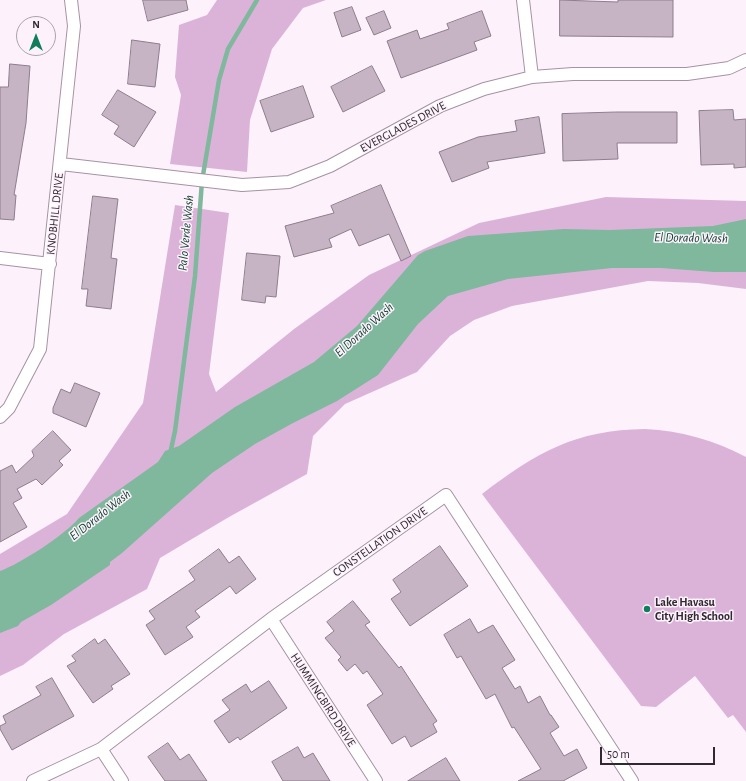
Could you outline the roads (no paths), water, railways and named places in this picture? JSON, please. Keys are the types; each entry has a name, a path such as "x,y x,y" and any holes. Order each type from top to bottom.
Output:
{"street":[{"name":"KNOBHILL DRIVE","path":"0,417 9,408 40,349 61,164 74,26 71,0"},
{"path":"523,0 532,77"},
{"name":"EVERGLADES DRIVE","path":"61,164 242,185 289,182 330,166 440,106 484,89 532,77 573,74 687,74 729,68 746,60"},
{"path":"0,258 50,264"},
{"name":"CONSTELLATION DRIVE","path":"33,781 101,749 271,619 446,495 632,781"},
{"name":"HUMMINGBIRD DRIVE","path":"271,619 376,781"},
{"path":"101,749 122,781"}],"water":[{"name":"El Dorado Wash","path":"746,219 746,272 714,272 661,268 612,268 508,279 448,296 418,324 378,375 337,401 255,444 212,473 110,562 110,565 51,605 21,622 18,626 0,633 0,571 19,562 54,540 73,525 79,518 158,462 165,451 179,446 235,407 314,362 357,326 418,255 425,251 468,236 564,229 610,230 713,226"}],"waterway":[{"name":"Palo Verde Wash","path":"170,454 175,431 195,276 202,181 219,80 228,49 257,0"}],"place":[{"name":"Lake Havasu City High School","path":"647,609"}]}
